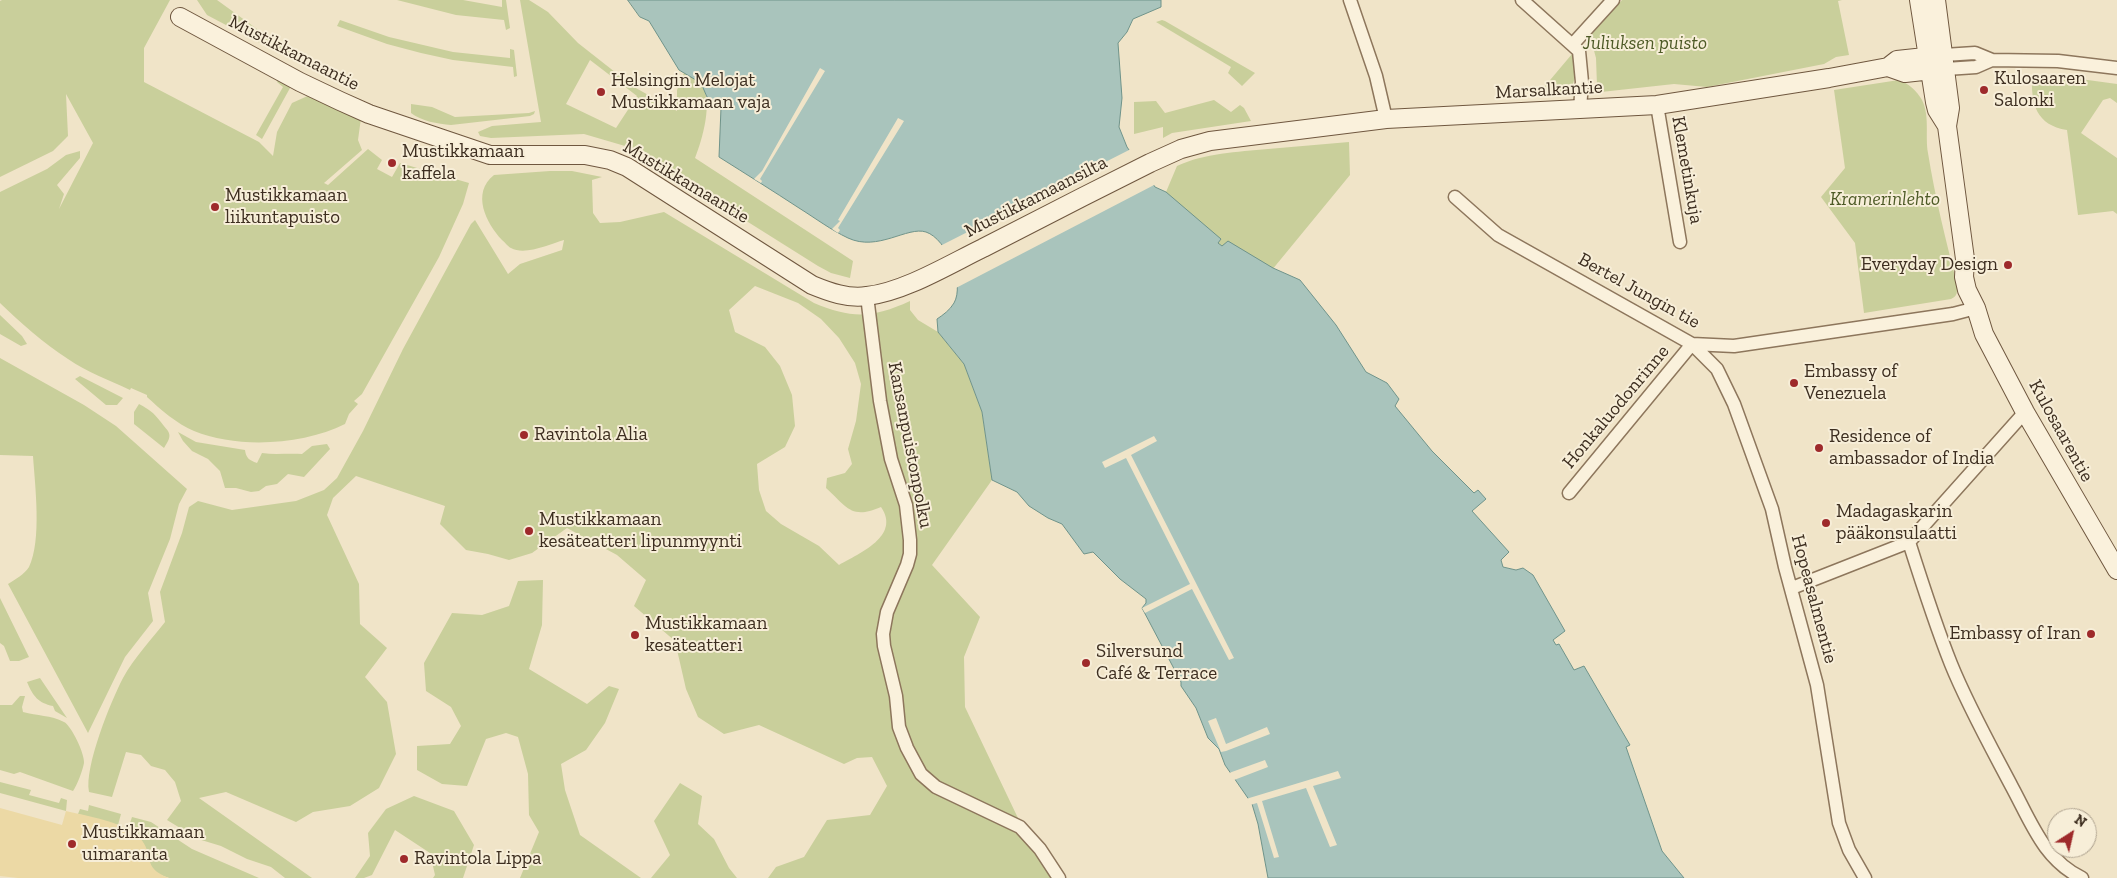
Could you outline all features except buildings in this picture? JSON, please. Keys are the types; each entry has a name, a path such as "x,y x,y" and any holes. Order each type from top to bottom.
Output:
{"street":[{"path":"1350,0 1376,76 1386,119"},
{"path":"1522,0 1573,44 1581,55 1580,109"},
{"path":"1573,44 1613,0"},
{"name":"Kulosaarentie","path":"1919,0 1937,62"},
{"name":"Kulosaarentie","path":"1936,0 1937,110 1947,126 1965,260 1964,277 1966,290 1976,308 1984,334 2025,412 2117,570"},
{"name":"Mustikkamaantie","path":"180,17 340,102 490,156 585,155 610,160 627,167 812,285 845,295 867,296 896,288 942,269"},
{"path":"1937,62 1975,53 1992,60 2058,61 2117,68"},
{"name":"Marsalkantie","path":"1150,163 1181,149 1210,141 1386,119 1656,105 1810,82 1888,67 1897,60 1937,62"},
{"name":"Klemetinkuja","path":"1656,105 1680,242"},
{"name":"Mustikkamaansilta","path":"942,269 1150,163"},
{"name":"Bertel Jungin tie","path":"1455,197 1498,235 1692,344 1734,346 1953,314 1976,308"},
{"name":"Kansanpuistonpolku","path":"867,296 880,401 891,460 906,505 910,540 909,559 887,612 883,634 896,696 899,727 907,748 921,774 936,787 1020,827 1040,849 1059,878"},
{"name":"Honkaluodonrinne","path":"1569,493 1692,344"},
{"name":"Hopeasalmentie","path":"1692,344 1717,368 1738,412 1772,510 1785,567 1817,685 1839,823 1849,850 1865,878"},
{"path":"1792,588 1909,542 2025,412"},
{"path":"1909,542 1935,622 1952,666 1988,742 2042,841 2058,863 2082,878"}],"green space":[{"name":"Mustikkamaan liikuntapuisto","path":"170,0 144,48 144,82 259,142 273,156 277,132 292,103 312,94 361,118 358,140 362,150 324,183 328,185 368,149 382,160 377,169 392,177 400,163 469,183 463,204 439,257 362,394 354,401 358,404 349,414 345,424 310,436 270,442 250,442 211,437 181,424 169,416 147,395 98,376 68,359 32,332 0,303 0,192 47,169 66,155 80,151 80,158 57,185 64,194 59,209 93,143 66,94 68,136 53,151 0,177 0,1"},
{"path":"197,0 217,0 257,29 303,53 298,63 207,15"},
{"path":"397,0 463,0 502,7 502,0 506,0 510,28 506,30 504,20 456,15"},
{"path":"520,0 529,0 548,12 578,43 634,87 677,111 677,90 684,73 700,83 705,91 707,110 701,142 695,158 853,261 850,278 831,273 818,266 625,146 584,134 491,138 480,136 478,132 492,126 541,122","holes":["590,60 637,96 616,128 566,104"]},
{"name":"Juliuksen puisto","path":"1622,0 1842,0 1838,1 1849,55 1836,57 1824,64 1707,87 1674,84 1601,92 1597,86 1596,58 1590,36"},
{"path":"340,20 389,37 453,52 510,58 510,49 514,50 517,76 514,77 513,67 453,60 387,44 337,26"},
{"path":"1162,20 1255,73 1242,86 1228,73 1231,67 1156,22"},
{"path":"1572,54 1576,73 1570,92 1540,92"},
{"path":"2051,75 2117,84 2117,103 2110,98 2103,100 2081,133 2117,158 2117,214 2113,211 2078,215 2067,130 2048,123 2042,118 2034,104 2032,76"},
{"path":"279,78 291,84 290,88 262,139 256,135 283,87 277,82"},
{"name":"Kramerinlehto","path":"1899,80 1915,91 1922,100 1926,113 1927,146 1931,169 1957,291 1955,297 1951,299 1864,313 1855,243 1821,197 1845,168 1834,90"},
{"path":"1214,100 1231,112 1240,105 1244,108 1251,121 1172,133 1163,138 1163,127 1134,134 1134,102 1156,101 1165,113"},
{"path":"411,104 432,107 455,117 529,113 535,111 530,116 451,125 430,122 415,116 411,113"},
{"path":"1349,142 1350,175 1267,276 1228,260 1160,194 1166,192 1177,166 1199,158 1233,152"},
{"path":"572,171 602,177 592,180 593,213 600,223 620,222 664,212 814,303 840,312 851,314 873,313 885,311 910,301 910,310 918,320 938,332 964,364 982,412 992,480 932,565 980,617 964,657 965,707 1027,837 1052,878 768,878 776,867 804,857 827,820 870,815 887,786 872,757 857,758 844,764 759,725 724,734 698,717 686,689 675,641 634,606 646,580 617,555 567,528 532,553 509,560 466,550 440,524 445,506 356,476 333,498 327,515 359,584 360,624 387,648 365,677 387,702 396,754 379,788 350,806 313,812 296,822 226,792 199,798 312,878 285,878 271,867 247,859 221,846 198,839 167,820 181,801 175,782 165,770 151,766 141,755 126,752 112,797 89,792 94,751 118,688 132,663 165,622 160,592 182,533 189,507 198,501 232,510 296,501 324,490 337,478 363,431 403,349 471,224 475,220 508,274 520,264 562,250 564,240 523,251 510,247 502,240 486,217 483,208 483,190 487,182 494,175","holes":["755,286 798,303 821,319 839,338 855,363 861,384 856,421 848,449 852,464 845,473 827,478 826,488 850,510 863,512 881,507 886,517 886,527 882,535 867,549 839,565 819,546 781,524 766,511 759,490 757,464 785,447 795,426 792,395 780,366 765,347 735,332 729,310"]},
{"path":"0,315 22,336 27,344 21,346 0,334"},
{"path":"0,358 84,405 116,426 187,489 179,504 170,539 148,593 153,621 125,657 88,733 8,584 29,567 33,556 37,513 33,456 0,455"},
{"path":"80,376 123,398 117,405 106,405 75,379"},
{"path":"139,404 153,413 168,431 170,436 164,448 134,424 134,412"},
{"path":"178,432 196,442 245,450 248,458 257,463 262,453 302,454 312,446 327,444 330,449 304,477 288,474 277,484 251,492 236,488 225,488 220,471 208,459 192,451"},
{"path":"543,580 542,625 529,669 587,704 609,686 619,689 605,723 586,750 561,764 565,790 580,835 641,878 520,878 539,832 529,815 528,774 518,737 506,733 486,739 467,786 442,784 417,770 417,746 450,744 461,726 451,707 426,691 424,663 452,613 482,615 509,606 518,581"},
{"path":"0,598 29,657 19,661 10,661 4,646 0,643"},
{"path":"40,678 67,718 55,711 53,706 40,701 31,691 27,682"},
{"path":"20,696 25,696 22,707 23,712 64,722 74,734 84,763 73,791 20,772 14,774 0,770 0,705 12,705"},
{"path":"0,782 31,790 29,795 59,803 61,798 67,800 66,811 0,793"},
{"path":"680,783 702,796 698,824 714,839 729,868 737,878 651,878 670,855 654,821"},
{"path":"414,796 454,811 474,845 463,878 433,878 435,875 430,853 395,830 372,875 364,878 355,878 370,856 368,833 386,809"},
{"path":"89,805 121,814 118,825 78,814 80,809 88,811"},
{"path":"132,817 151,822 192,849 259,878 169,878 158,874 151,867 141,840 128,829"}],"sand":[{"name":"Mustikkamaan uimaranta","path":"0,808 62,825 66,811 105,820 124,827 139,837 144,843 154,869 169,878 18,878 0,876"}],"water":[{"path":"628,0 1161,0 1161,7 1133,19 1127,32 1118,43 1122,98 1119,127 1127,147 1155,187 1166,192 1221,239 1218,243 1222,246 1228,241 1273,268 1300,280 1336,325 1366,372 1387,383 1399,399 1395,406 1432,451 1474,493 1478,490 1486,499 1472,511 1509,552 1501,560 1503,567 1516,570 1523,568 1533,575 1565,631 1553,640 1556,645 1559,644 1574,670 1584,666 1630,745 1626,747 1662,851 1684,878 1268,878 1258,824 1252,804 1225,765 1219,749 1208,738 1196,708 1181,686 1181,682 1142,608 1146,603 1146,599 1120,579 1093,552 1084,554 1062,524 1029,506 1017,492 992,480 982,412 964,364 938,332 937,319 954,303 957,295 956,274 941,243 934,236 918,231 881,241 859,242 848,238 829,228 719,157 721,108 718,103 707,97 701,83 679,70 649,21 640,17"}],"pier":[{"path":"820,68 825,71 760,179 761,183 754,179 762,171"},
{"path":"898,118 904,121 838,228 840,230 838,233 832,229 840,221 838,220"},
{"path":"1131,149 1156,184 954,289 955,280 940,246"},
{"path":"1154,436 1157,441 1131,455 1234,658 1229,660 1192,589 1145,613 1142,608 1190,584 1126,458 1105,468 1102,462"},
{"path":"1216,718 1226,744 1267,727 1270,734 1221,752 1208,721"},
{"path":"1265,760 1268,767 1234,780 1229,773"},
{"path":"1338,771 1341,778 1313,786 1337,845 1330,847 1306,788 1262,801 1279,857 1274,858 1257,803 1250,805 1246,799"}],"place":[{"name":"Kulosaaren Salonki","path":"1984,90"},
{"name":"Helsingin Melojat Mustikkamaan vaja","path":"601,92"},
{"name":"Mustikkamaan kaffela","path":"392,163"},
{"name":"Mustikkamaan liikuntapuisto","path":"215,207"},
{"name":"Everyday Design","path":"2008,265"},
{"name":"Embassy of Venezuela","path":"1794,383"},
{"name":"Ravintola Alia","path":"524,435"},
{"name":"Residence of ambassador of India","path":"1819,448"},
{"name":"Madagaskarin pääkonsulaatti","path":"1826,523"},
{"name":"Mustikkamaan kesäteatteri lipunmyynti","path":"529,531"},
{"name":"Embassy of Iran","path":"2091,634"},
{"name":"Mustikkamaan kesäteatteri","path":"635,635"},
{"name":"Silversund Café & Terrace","path":"1086,663"},
{"name":"Mustikkamaan uimaranta","path":"72,844"},
{"name":"Ravintola Lippa","path":"404,859"}]}
